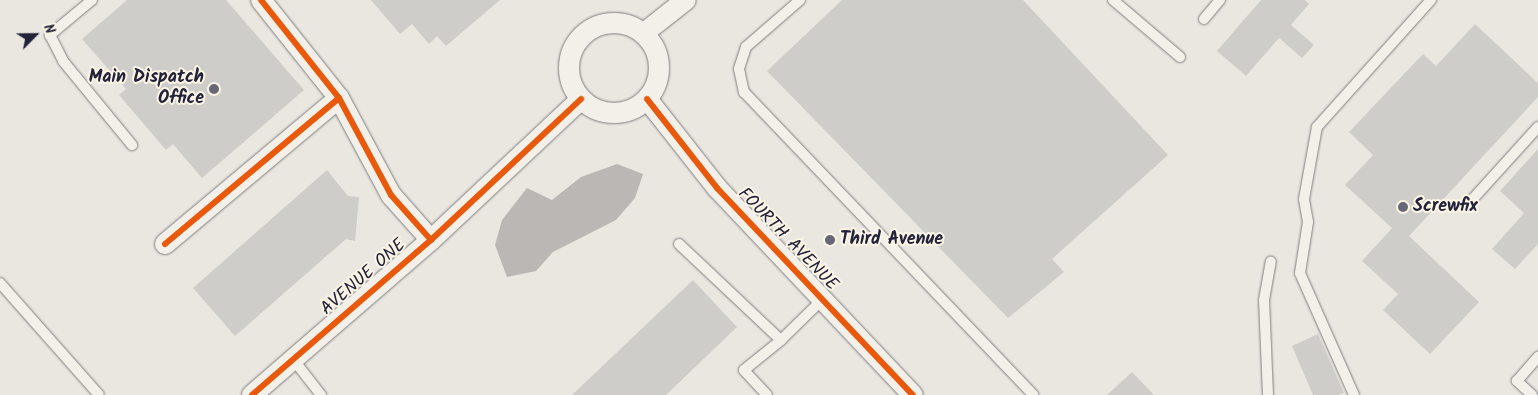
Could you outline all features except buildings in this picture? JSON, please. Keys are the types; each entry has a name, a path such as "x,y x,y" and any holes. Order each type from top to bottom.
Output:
{"street":[{"path":"262,0 339,98 391,195 431,240"},
{"path":"644,33 686,0"},
{"path":"613,22 644,33 659,65 647,99 632,110 614,113 596,109 581,99 571,84 568,66 583,34 613,22"},
{"path":"165,244 339,98"},
{"name":"AVENUE ONE","path":"252,395 431,240 581,99"},
{"name":"FOURTH AVENUE","path":"647,99 717,188 913,395"}],"lane":[{"path":"92,0 50,35 63,61 132,145"},
{"path":"800,0 746,47 739,69 744,92 1034,395"},
{"path":"1113,0 1180,57"},
{"path":"1204,19 1220,0"},
{"path":"1354,395 1300,273 1308,222 1304,199 1316,127 1431,0"},
{"path":"1471,201 1538,127"},
{"path":"678,244 781,340"},
{"path":"1268,395 1264,300 1271,262"},
{"path":"0,283 99,395"},
{"path":"768,395 744,370 781,340 823,299"},
{"path":"1532,395 1517,381 1538,356"},
{"path":"294,359 321,395"}],"shaded area":[{"path":"617,164 643,174 635,198 616,220 553,252 536,271 507,277 495,245 502,220 527,188 552,200 581,177"}],"cycle path":[{"path":"261,0 339,98 391,195 431,240"},
{"path":"165,244 339,98"},
{"path":"252,395 431,240 581,99"},
{"path":"647,99 717,188 913,395"}],"place":[{"name":"Main Dispatch Office","path":"214,89"},
{"name":"Screwfix","path":"1403,207"},
{"name":"Third Avenue","path":"830,240"}]}
